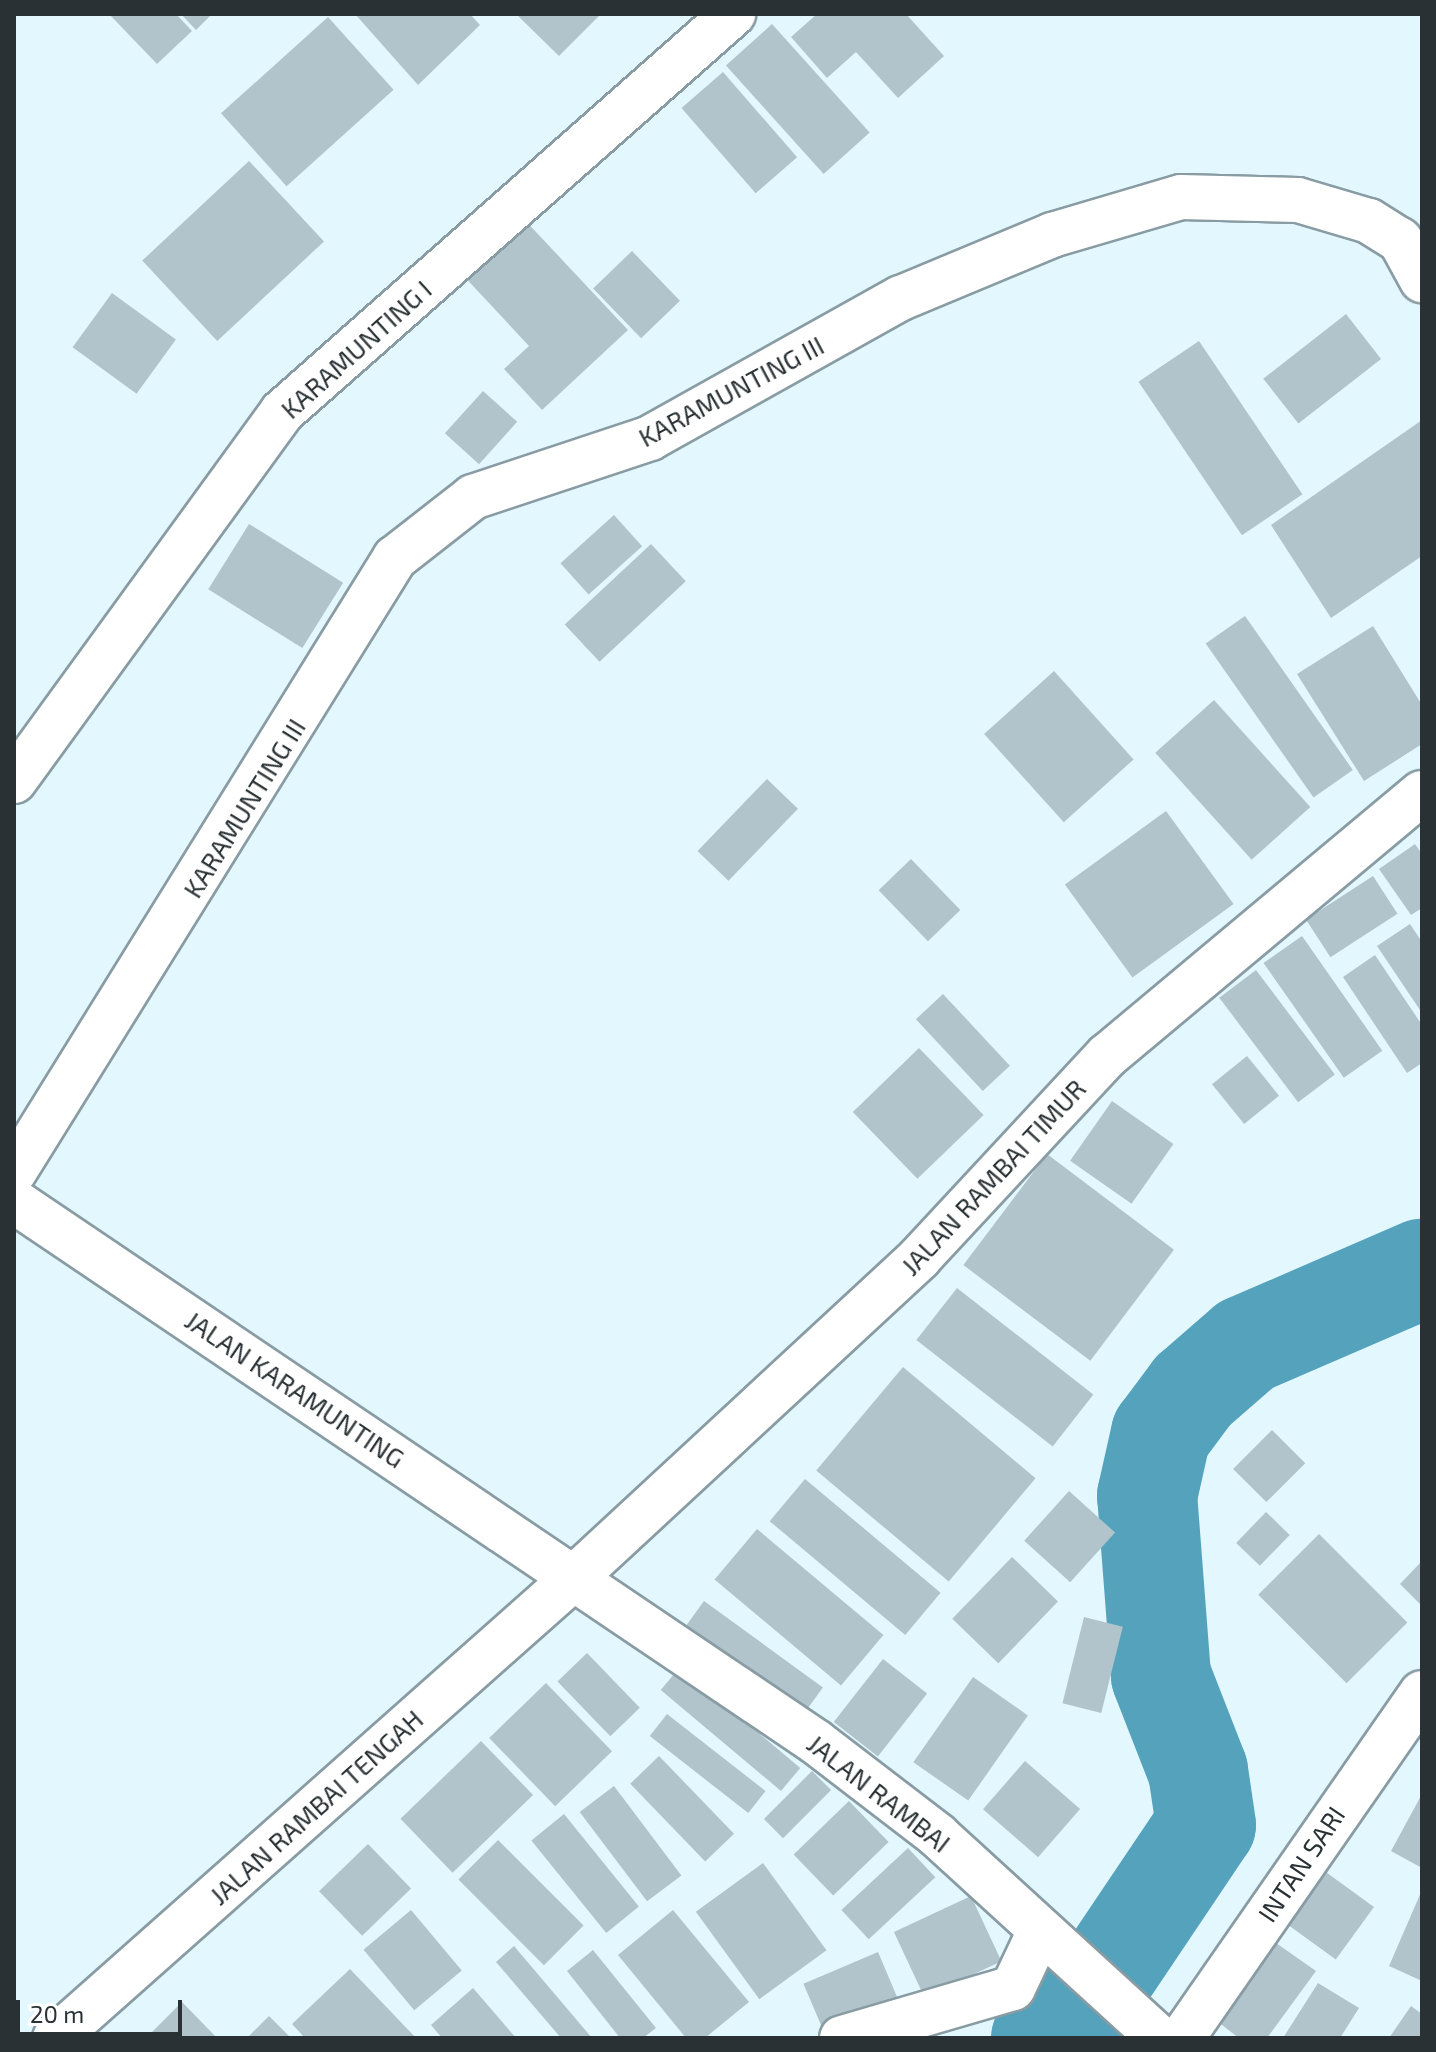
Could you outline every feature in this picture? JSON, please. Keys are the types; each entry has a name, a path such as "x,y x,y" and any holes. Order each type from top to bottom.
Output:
{"street":[{"name":"KARAMUNTING I","path":"14,781 282,412 733,14"},
{"name":"KARAMUNTING III","path":"14,1172 395,558 473,497 650,438 901,298 1052,235 1181,197 1298,200 1369,221 1400,240 1422,280"},
{"name":"JALAN RAMBAI TIMUR","path":"576,1576 920,1257 1107,1056 1422,793"},
{"name":"JALAN KARAMUNTING","path":"14,1201 576,1576"},
{"name":"JALAN RAMBAI","path":"576,1576 816,1742 937,1835 1052,1946 1151,2032"},
{"name":"JALAN RAMBAI TENGAH","path":"55,2038 576,1576"},
{"name":"INTAN SARI","path":"1151,2032 1422,1693"},
{"path":"842,2038 1013,1988 1052,1946"}],"building":[{"path":"109,14 176,14 192,31 157,64"},
{"path":"181,14 212,14 196,30"},
{"path":"355,14 470,14 480,25 418,85"},
{"path":"516,14 601,14 559,56"},
{"path":"817,14 906,14 944,56 898,98 856,52 827,78 791,37"},
{"path":"328,17 394,90 287,186 221,113"},
{"path":"772,24 870,132 824,174 726,65"},
{"path":"723,72 797,157 756,193 681,108"},
{"path":"249,161 324,241 217,341 142,261"},
{"path":"521,216 628,330 542,410 504,369 529,346 460,272"},
{"path":"632,251 680,301 641,338 593,289"},
{"path":"112,293 176,339 137,394 73,347"},
{"path":"1346,314 1381,359 1298,424 1263,379"},
{"path":"1199,341 1302,494 1242,535 1138,382"},
{"path":"483,391 517,422 479,464 445,433"},
{"path":"1422,420 1422,556 1331,618 1271,525"},
{"path":"614,515 642,546 589,594 560,563"},
{"path":"249,524 343,583 302,648 208,589"},
{"path":"651,544 686,581 599,662 565,624"},
{"path":"1245,616 1353,770 1314,798 1206,644"},
{"path":"1373,626 1422,705 1422,744 1364,781 1297,674"},
{"path":"1054,671 1134,759 1064,822 984,734"},
{"path":"1214,700 1310,807 1252,860 1155,753"},
{"path":"767,779 798,809 728,881 698,851"},
{"path":"1166,811 1234,904 1132,978 1065,884"},
{"path":"1415,844 1422,854 1422,908 1411,915 1379,869"},
{"path":"911,859 960,910 928,941 879,890"},
{"path":"1373,876 1398,914 1330,957 1306,920"},
{"path":"1410,924 1422,942 1422,1013 1377,946"},
{"path":"1302,936 1382,1051 1344,1078 1263,963"},
{"path":"1375,955 1422,1025 1422,1063 1407,1073 1343,977"},
{"path":"1256,970 1335,1075 1298,1102 1219,998"},
{"path":"943,994 1010,1066 983,1091 916,1019"},
{"path":"919,1048 984,1115 917,1179 853,1112"},
{"path":"1247,1056 1279,1096 1244,1124 1212,1084"},
{"path":"1112,1101 1173,1144 1132,1204 1070,1161"},
{"path":"1047,1154 1174,1250 1090,1361 963,1265"},
{"path":"957,1288 1093,1395 1053,1447 916,1340"},
{"path":"903,1367 1036,1478 949,1582 816,1470"},
{"path":"1272,1430 1305,1463 1266,1502 1233,1469"},
{"path":"805,1479 941,1593 905,1635 770,1521"},
{"path":"1069,1491 1115,1532 1070,1582 1024,1541"},
{"path":"1266,1512 1290,1535 1260,1566 1236,1543"},
{"path":"757,1529 883,1635 841,1686 715,1580"},
{"path":"1319,1534 1407,1622 1347,1683 1258,1595"},
{"path":"1012,1557 1058,1601 998,1663 952,1619"},
{"path":"1422,1561 1422,1606 1400,1584"},
{"path":"704,1601 823,1687 805,1712 686,1625"},
{"path":"1084,1617 1123,1627 1101,1713 1062,1703"},
{"path":"587,1653 640,1708 610,1736 558,1681"},
{"path":"883,1659 927,1693 878,1757 834,1722"},
{"path":"680,1667 800,1768 781,1791 661,1690"},
{"path":"973,1677 1028,1715 968,1801 913,1762"},
{"path":"546,1683 612,1751 555,1806 489,1738"},
{"path":"667,1714 766,1791 748,1813 650,1736"},
{"path":"481,1741 533,1795 453,1873 400,1819"},
{"path":"659,1756 734,1834 705,1861 630,1784"},
{"path":"1025,1761 1080,1809 1038,1857 983,1809"},
{"path":"812,1771 831,1790 783,1838 764,1819"},
{"path":"614,1786 681,1875 647,1901 580,1812"},
{"path":"1422,1794 1422,1868 1391,1851"},
{"path":"849,1801 889,1842 833,1895 794,1854"},
{"path":"564,1814 639,1906 606,1933 531,1840"},
{"path":"498,1840 584,1926 544,1965 458,1880"},
{"path":"368,1844 411,1889 362,1936 319,1891"},
{"path":"908,1848 935,1877 869,1939 841,1910"},
{"path":"763,1863 826,1950 759,1999 696,1912"},
{"path":"1323,1870 1374,1907 1336,1960 1285,1923"},
{"path":"1422,1890 1422,1981 1389,1966"},
{"path":"971,1896 1001,1961 924,1997 894,1932"},
{"path":"411,1910 462,1971 414,2010 364,1950"},
{"path":"673,1910 749,2002 705,2038 686,2038 618,1955"},
{"path":"1276,1943 1316,1971 1267,2038 1239,2038 1218,2022"},
{"path":"514,1946 592,2038 561,2038 496,1962"},
{"path":"593,1950 656,2028 643,2038 620,2038 567,1971"},
{"path":"878,1952 899,2002 825,2033 803,1984"},
{"path":"350,1969 416,2038 305,2038 292,2024"},
{"path":"1318,1983 1359,2008 1340,2038 1283,2038"},
{"path":"473,1988 516,2038 442,2038 431,2025"},
{"path":"182,2002 217,2038 146,2038"},
{"path":"1411,2006 1422,2014 1422,2038 1389,2038"},
{"path":"269,2016 291,2038 247,2038"}],"waterway":[{"path":"1041,2038 1087,2002 1206,1825 1198,1771 1161,1676 1147,1496 1161,1434 1193,1391 1246,1345 1422,1269"}]}
